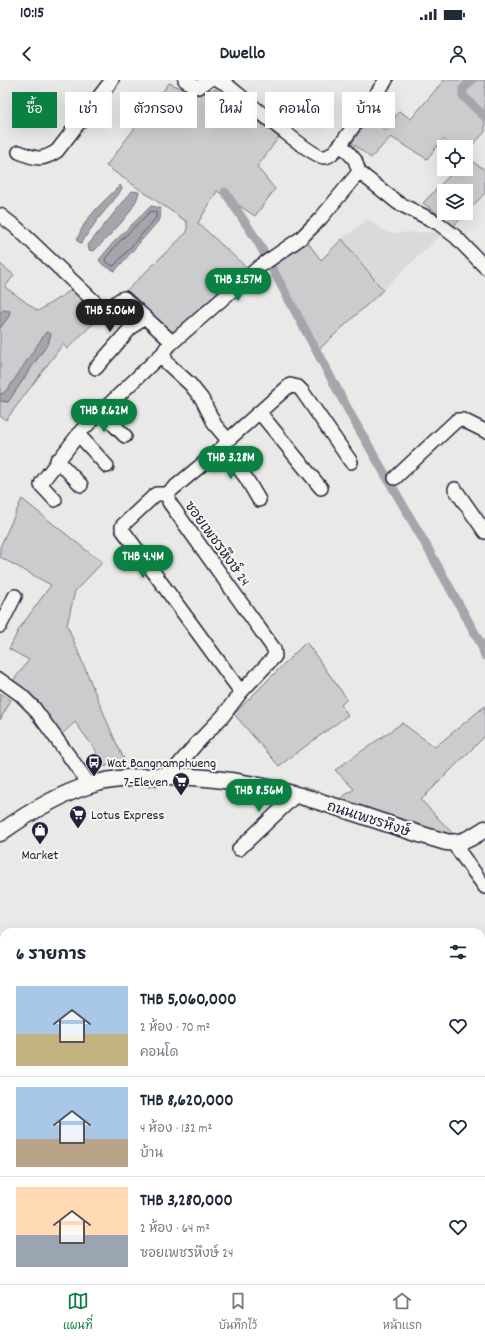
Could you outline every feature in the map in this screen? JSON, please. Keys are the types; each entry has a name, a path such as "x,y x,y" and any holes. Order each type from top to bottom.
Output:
{"main road":[{"name":"ถนนเพชรหึงษ์","path":"0,833 23,816 53,799 90,785 131,778 169,776 214,779 255,785 296,795 423,836 453,843"},
{"path":"453,843 465,841 485,829"}],"street":[{"path":"19,152 36,158 44,158 57,151 112,80"},
{"path":"185,80 194,86 199,87 209,80"},
{"path":"219,80 319,157 330,155 341,144 386,80"},
{"path":"341,144 354,160 359,172 398,203 438,223 456,237 485,267"},
{"path":"55,500 41,485 42,482 78,434 163,353 172,342 259,267 301,238 321,218 359,172"},
{"path":"0,215 17,228 100,307 105,310 109,309 121,298 124,298 172,342"},
{"path":"96,368 129,330 144,316"},
{"path":"163,353 167,363 190,384 202,399 225,444 259,500"},
{"name":"ซอยเพชรหึงษ์ 24","path":"169,776 196,743 223,716 241,692 275,656 274,649 169,502 169,492 290,385 298,387 351,462"},
{"path":"101,412 125,436"},
{"path":"260,413 321,488"},
{"path":"395,478 457,420 463,420 485,431"},
{"path":"78,434 107,466"},
{"path":"57,460 81,485"},
{"path":"455,489 485,532"},
{"path":"168,497 163,494 156,494 122,526 122,528 241,692"},
{"path":"0,626 15,596"},
{"path":"0,680 21,695 34,708 90,785"},
{"path":"239,849 296,795"},
{"path":"453,843 485,887"}],"shaded area":[{"path":"444,80 485,80 485,132 473,145 473,140 437,140 437,146 427,159 391,137 371,158 352,143 362,128 382,128 386,131 388,128 395,128 395,117 399,111 411,119"},
{"path":"169,83 191,92 162,92"},
{"path":"216,89 220,92 207,92"},
{"path":"205,93 205,128 257,128 257,120 265,128 279,137 257,167 275,189 255,216 217,191 198,223 247,268 171,335 124,293 187,232 187,222 106,166 135,128 197,128 197,95"},
{"path":"473,162 485,170 485,193 473,206 473,184 441,184 449,176 473,176"},
{"path":"437,189 437,213 423,203"},
{"path":"368,219 388,233 444,232 383,290 342,239"},
{"path":"446,220 460,220 454,226"},
{"path":"305,239 321,260 342,239 383,290 317,351 313,350 269,266"},
{"path":"0,264 14,275 5,287 38,311 73,289 100,317 67,349 63,344 6,420 0,416 0,401 8,402 48,343 51,334 8,389 2,394 0,393 0,328 9,316 3,310 0,313"},
{"path":"22,499 103,562 75,591 67,625 114,738 126,763 87,769 85,764 97,752 75,722 61,735 13,681 29,660 9,649 19,629 51,585 0,557 0,547"},
{"path":"306,642 347,699 341,705 348,715 279,766 234,714"},
{"path":"0,693 11,700 0,720"},
{"path":"485,706 485,736 421,800 455,836 338,800 354,789 335,770 402,723 435,747"}],"water":[{"path":"120,185 122,188 118,195 81,243 77,241 89,218"},
{"path":"132,191 139,192 127,216 94,251 89,250 88,245"},
{"path":"151,206 161,208 160,219 115,271 103,265 99,260 113,243"},
{"path":"3,310 10,311 9,316 0,328 0,313"},
{"path":"46,332 51,334 48,343 8,402 0,401 0,393 2,394 8,389"}],"waterway":[{"path":"472,80 463,89 463,96 485,117"},
{"path":"225,192 258,242 352,417 481,644 485,656"}],"place":[{"name":"Wat Bangnamphueng","path":"94,777"},
{"name":"7-Eleven","path":"181,796"},
{"name":"Lotus Express","path":"78,829"},
{"name":"Market","path":"40,845"}]}
